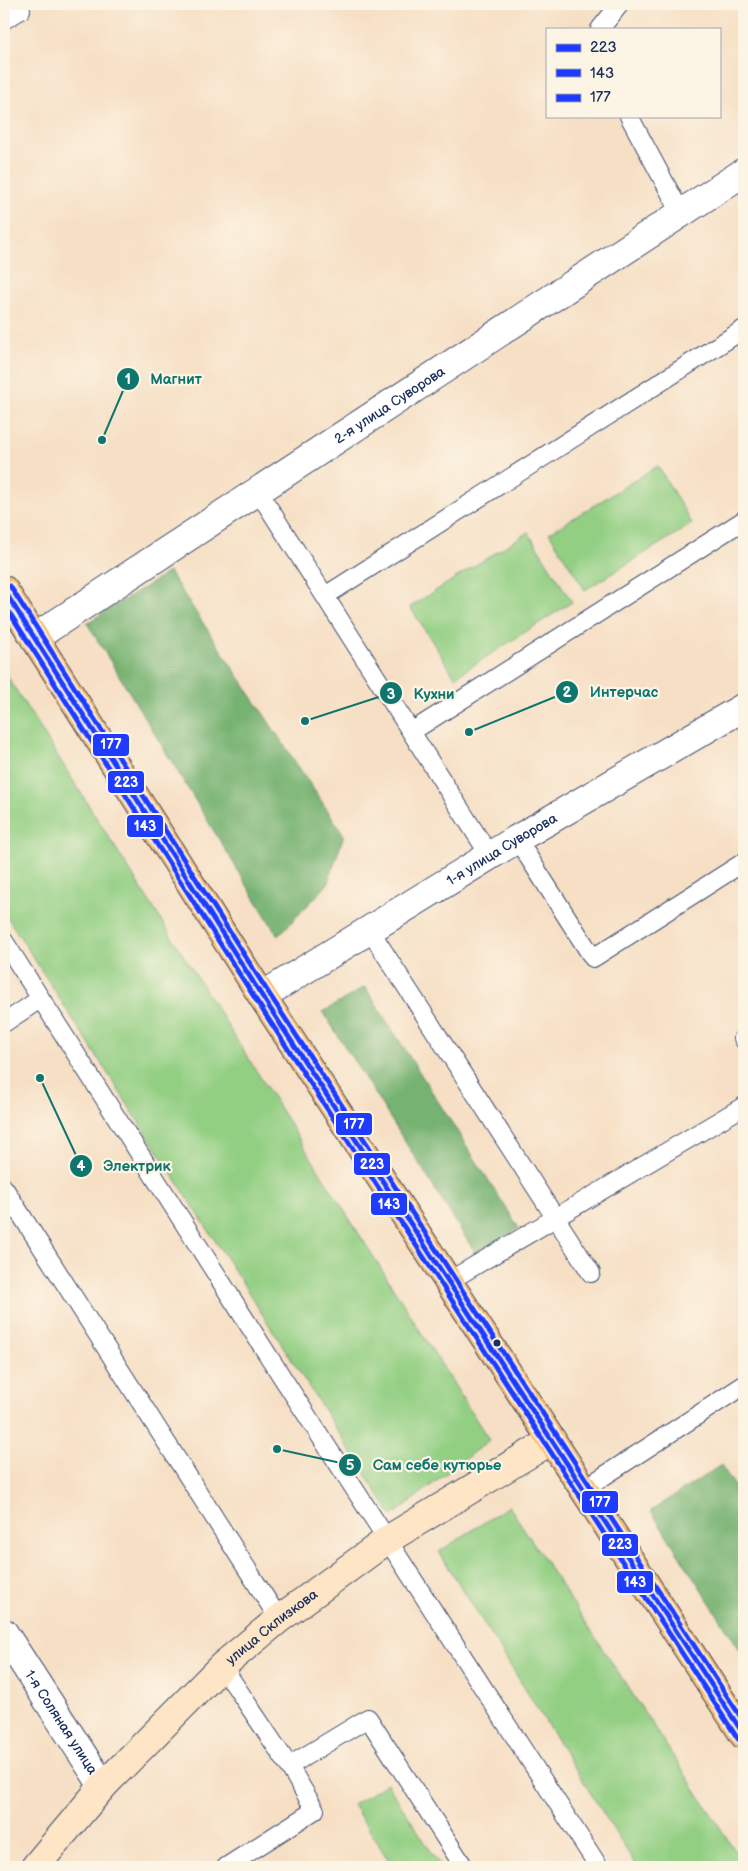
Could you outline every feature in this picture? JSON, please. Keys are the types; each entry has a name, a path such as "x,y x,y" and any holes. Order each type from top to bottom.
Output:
{"main road":[{"path":"6,597 262,996 744,1735"}],"street":[{"name":"2-я улица Суворова","path":"34,638 744,172"},
{"name":"1-я улица Суворова","path":"262,996 517,839 744,707"},
{"name":"улица Склизкова","path":"40,1865 103,1786 222,1666 279,1619 387,1540 552,1440"},
{"name":"1-я Соляная улица","path":"4,1633 103,1786"}],"lane":[{"path":"4,20 21,10 17,4"},
{"path":"601,28 620,4"},
{"path":"630,118 681,213"},
{"path":"325,596 744,329"},
{"path":"258,491 490,856"},
{"path":"411,732 744,520"},
{"path":"517,839 593,958 744,862"},
{"path":"369,929 591,1273"},
{"path":"4,941 387,1540 599,1867"},
{"path":"4,1022 40,999"},
{"path":"449,1281 744,1106"},
{"path":"4,1188 279,1619"},
{"path":"584,1489 744,1386"},
{"path":"222,1666 289,1766 315,1810 226,1867"},
{"path":"289,1766 368,1718 464,1867"}],"green space":[{"path":"658,466 692,524 585,590 549,533"},
{"path":"528,532 572,602 455,677 410,607"},
{"path":"169,572 344,835 327,885 278,936 87,623"},
{"path":"4,671 489,1440 392,1516 4,912"},
{"path":"365,987 519,1228 476,1254 323,1012"},
{"path":"721,1465 744,1500 744,1656 651,1511"},
{"path":"509,1506 744,1864 744,1867 637,1867 439,1552"},
{"path":"387,1783 441,1867 393,1867 353,1805"}],"transit line":[{"name":"177","path":"10,586 268,992 744,1722"},
{"name":"223","path":"4,590 262,996 744,1735"},
{"name":"143","path":"4,604 256,1000 738,1739"}],"place":[{"name":"Магнит","path":"102,440"},
{"name":"Кухни","path":"305,721"},
{"name":"Интерчас","path":"469,732"},
{"name":"Электрик","path":"40,1078"},
{"name":"Сам себе кутюрье","path":"277,1449"}]}
